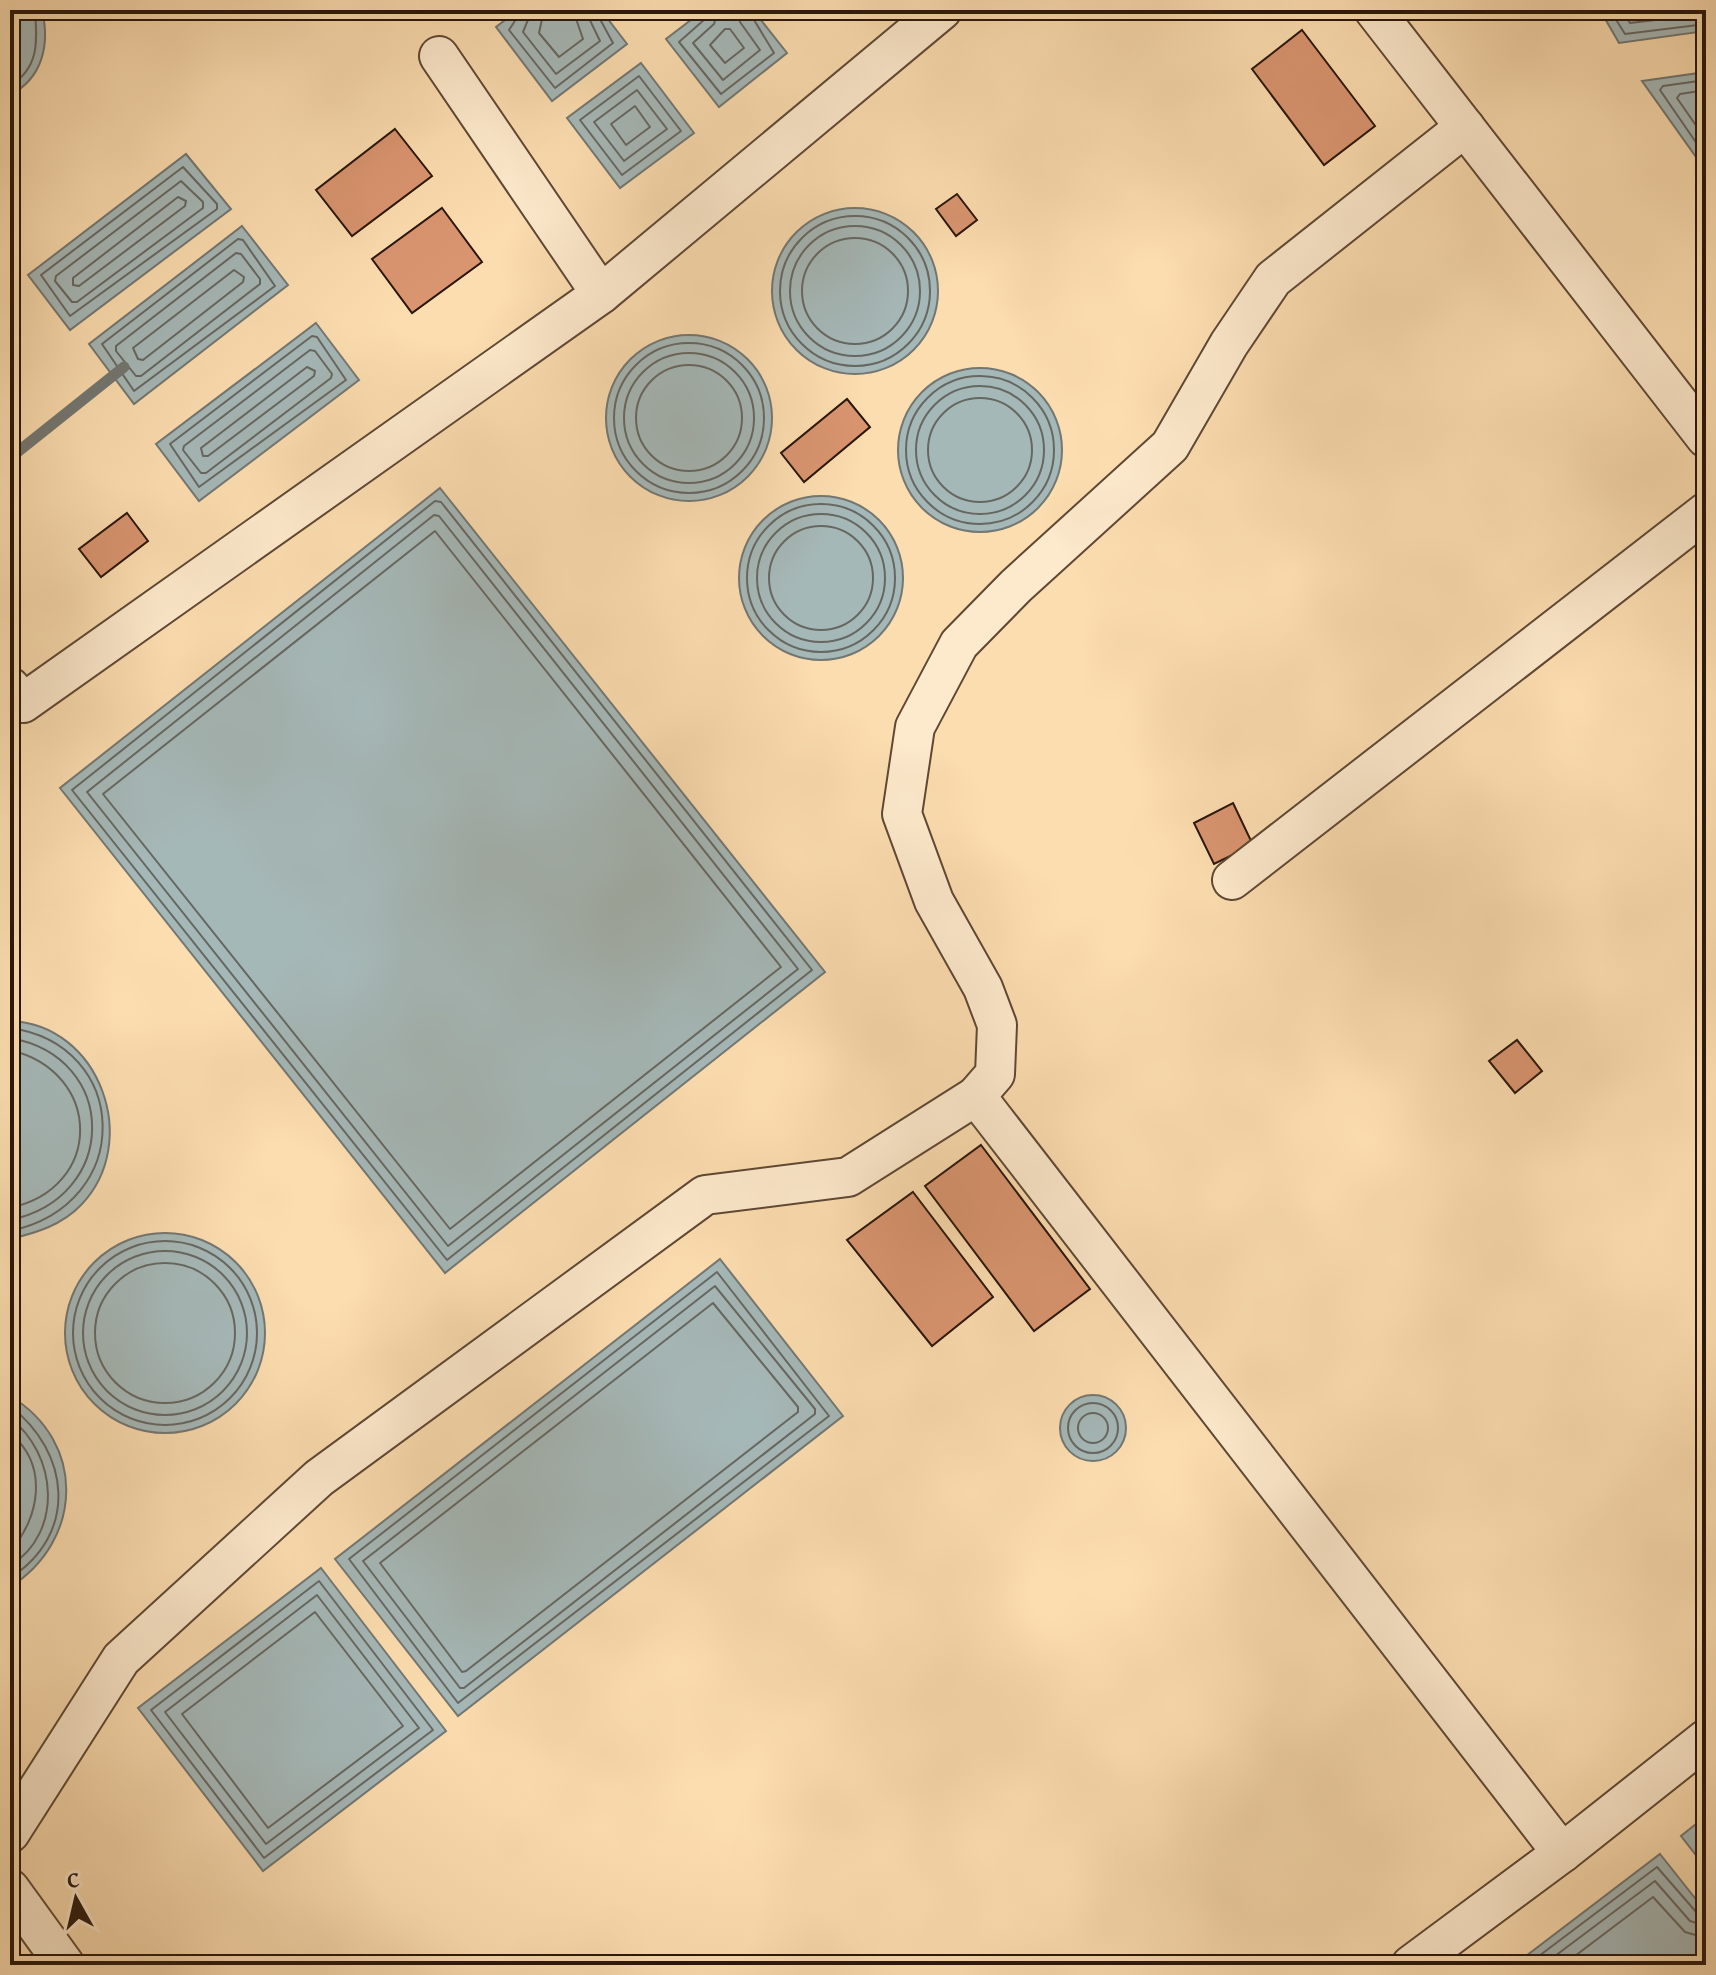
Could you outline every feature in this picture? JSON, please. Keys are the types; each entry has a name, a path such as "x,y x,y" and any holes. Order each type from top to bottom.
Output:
{"lane":[{"path":"10,687 23,703 601,294 942,10"},
{"path":"1374,10 1706,438"},
{"path":"439,56 601,294"},
{"path":"10,1833 121,1659 319,1478 705,1195 848,1177 976,1096 995,1074 997,1025 983,988 934,901 902,814 915,727 959,644 1016,586 1170,446 1229,344 1273,279 1465,127"},
{"path":"1232,880 1706,512"},
{"path":"976,1096 1562,1853"},
{"path":"1411,1965 1562,1853 1706,1739"},
{"path":"10,1889 65,1965"}],"water":[{"path":"10,10 42,10 45,35 37,70 10,95"},
{"path":"518,10 601,10 627,44 552,101 496,27"},
{"path":"704,10 753,10 787,53 719,107 666,39"},
{"path":"1600,10 1706,10 1706,31 1619,43"},
{"path":"641,63 694,133 620,188 567,118"},
{"path":"1706,72 1706,171 1642,81"},
{"path":"186,154 231,209 70,330 28,275"},
{"path":"855,208 887,214 914,232 932,259 938,291 932,323 914,350 887,368 855,374 823,368 796,350 778,323 772,291 778,259 796,232 823,214"},
{"path":"242,226 288,285 134,404 89,344"},
{"path":"316,323 359,380 199,501 156,444"},
{"path":"689,335 721,342 747,360 765,386 772,418 765,450 747,476 721,494 689,501 657,494 631,476 613,450 606,418 613,386 631,360 657,342"},
{"path":"980,368 1011,374 1038,392 1056,419 1062,450 1056,481 1038,508 1011,526 980,532 949,526 922,508 904,481 898,450 904,419 922,392 949,374"},
{"path":"440,488 825,972 445,1273 60,788"},
{"path":"821,496 852,502 879,520 897,547 903,578 897,609 879,636 852,654 821,660 790,654 763,636 745,609 739,578 745,547 763,520 790,502"},
{"path":"10,1021 41,1027 68,1042 88,1064 102,1090 109,1120 108,1150 99,1179 81,1205 66,1218 48,1227 10,1239"},
{"path":"165,1233 203,1241 235,1263 257,1295 265,1333 257,1371 235,1403 203,1425 165,1433 127,1425 95,1403 73,1371 65,1333 73,1295 95,1263 127,1241"},
{"path":"720,1259 843,1416 458,1716 335,1559"},
{"path":"1086,1395 1100,1395 1112,1400 1121,1409 1126,1428 1124,1441 1117,1452 1100,1461 1086,1461 1074,1456 1065,1447 1060,1435 1060,1421 1065,1409 1074,1400"},
{"path":"10,1396 35,1416 53,1439 63,1465 66,1492 62,1518 52,1544 34,1567 10,1587"},
{"path":"321,1568 446,1731 263,1871 138,1708"},
{"path":"1706,1816 1706,1868 1681,1836"},
{"path":"1660,1854 1706,1912 1706,1965 1514,1965"}],"building":[{"path":"1302,30 1375,126 1324,165 1252,69"},
{"path":"395,129 432,176 352,236 316,190"},
{"path":"957,194 977,220 956,236 936,209"},
{"path":"442,208 482,262 412,313 372,259"},
{"path":"847,399 870,427 804,482 781,453"},
{"path":"127,513 148,541 101,577 79,549"},
{"path":"1233,803 1253,845 1214,864 1194,823"},
{"path":"1517,1040 1542,1071 1515,1093 1489,1061"},
{"path":"981,1145 1090,1289 1034,1331 925,1186"},
{"path":"913,1192 993,1297 932,1346 847,1240"}],"waterway":[{"path":"10,458 124,367"}]}
